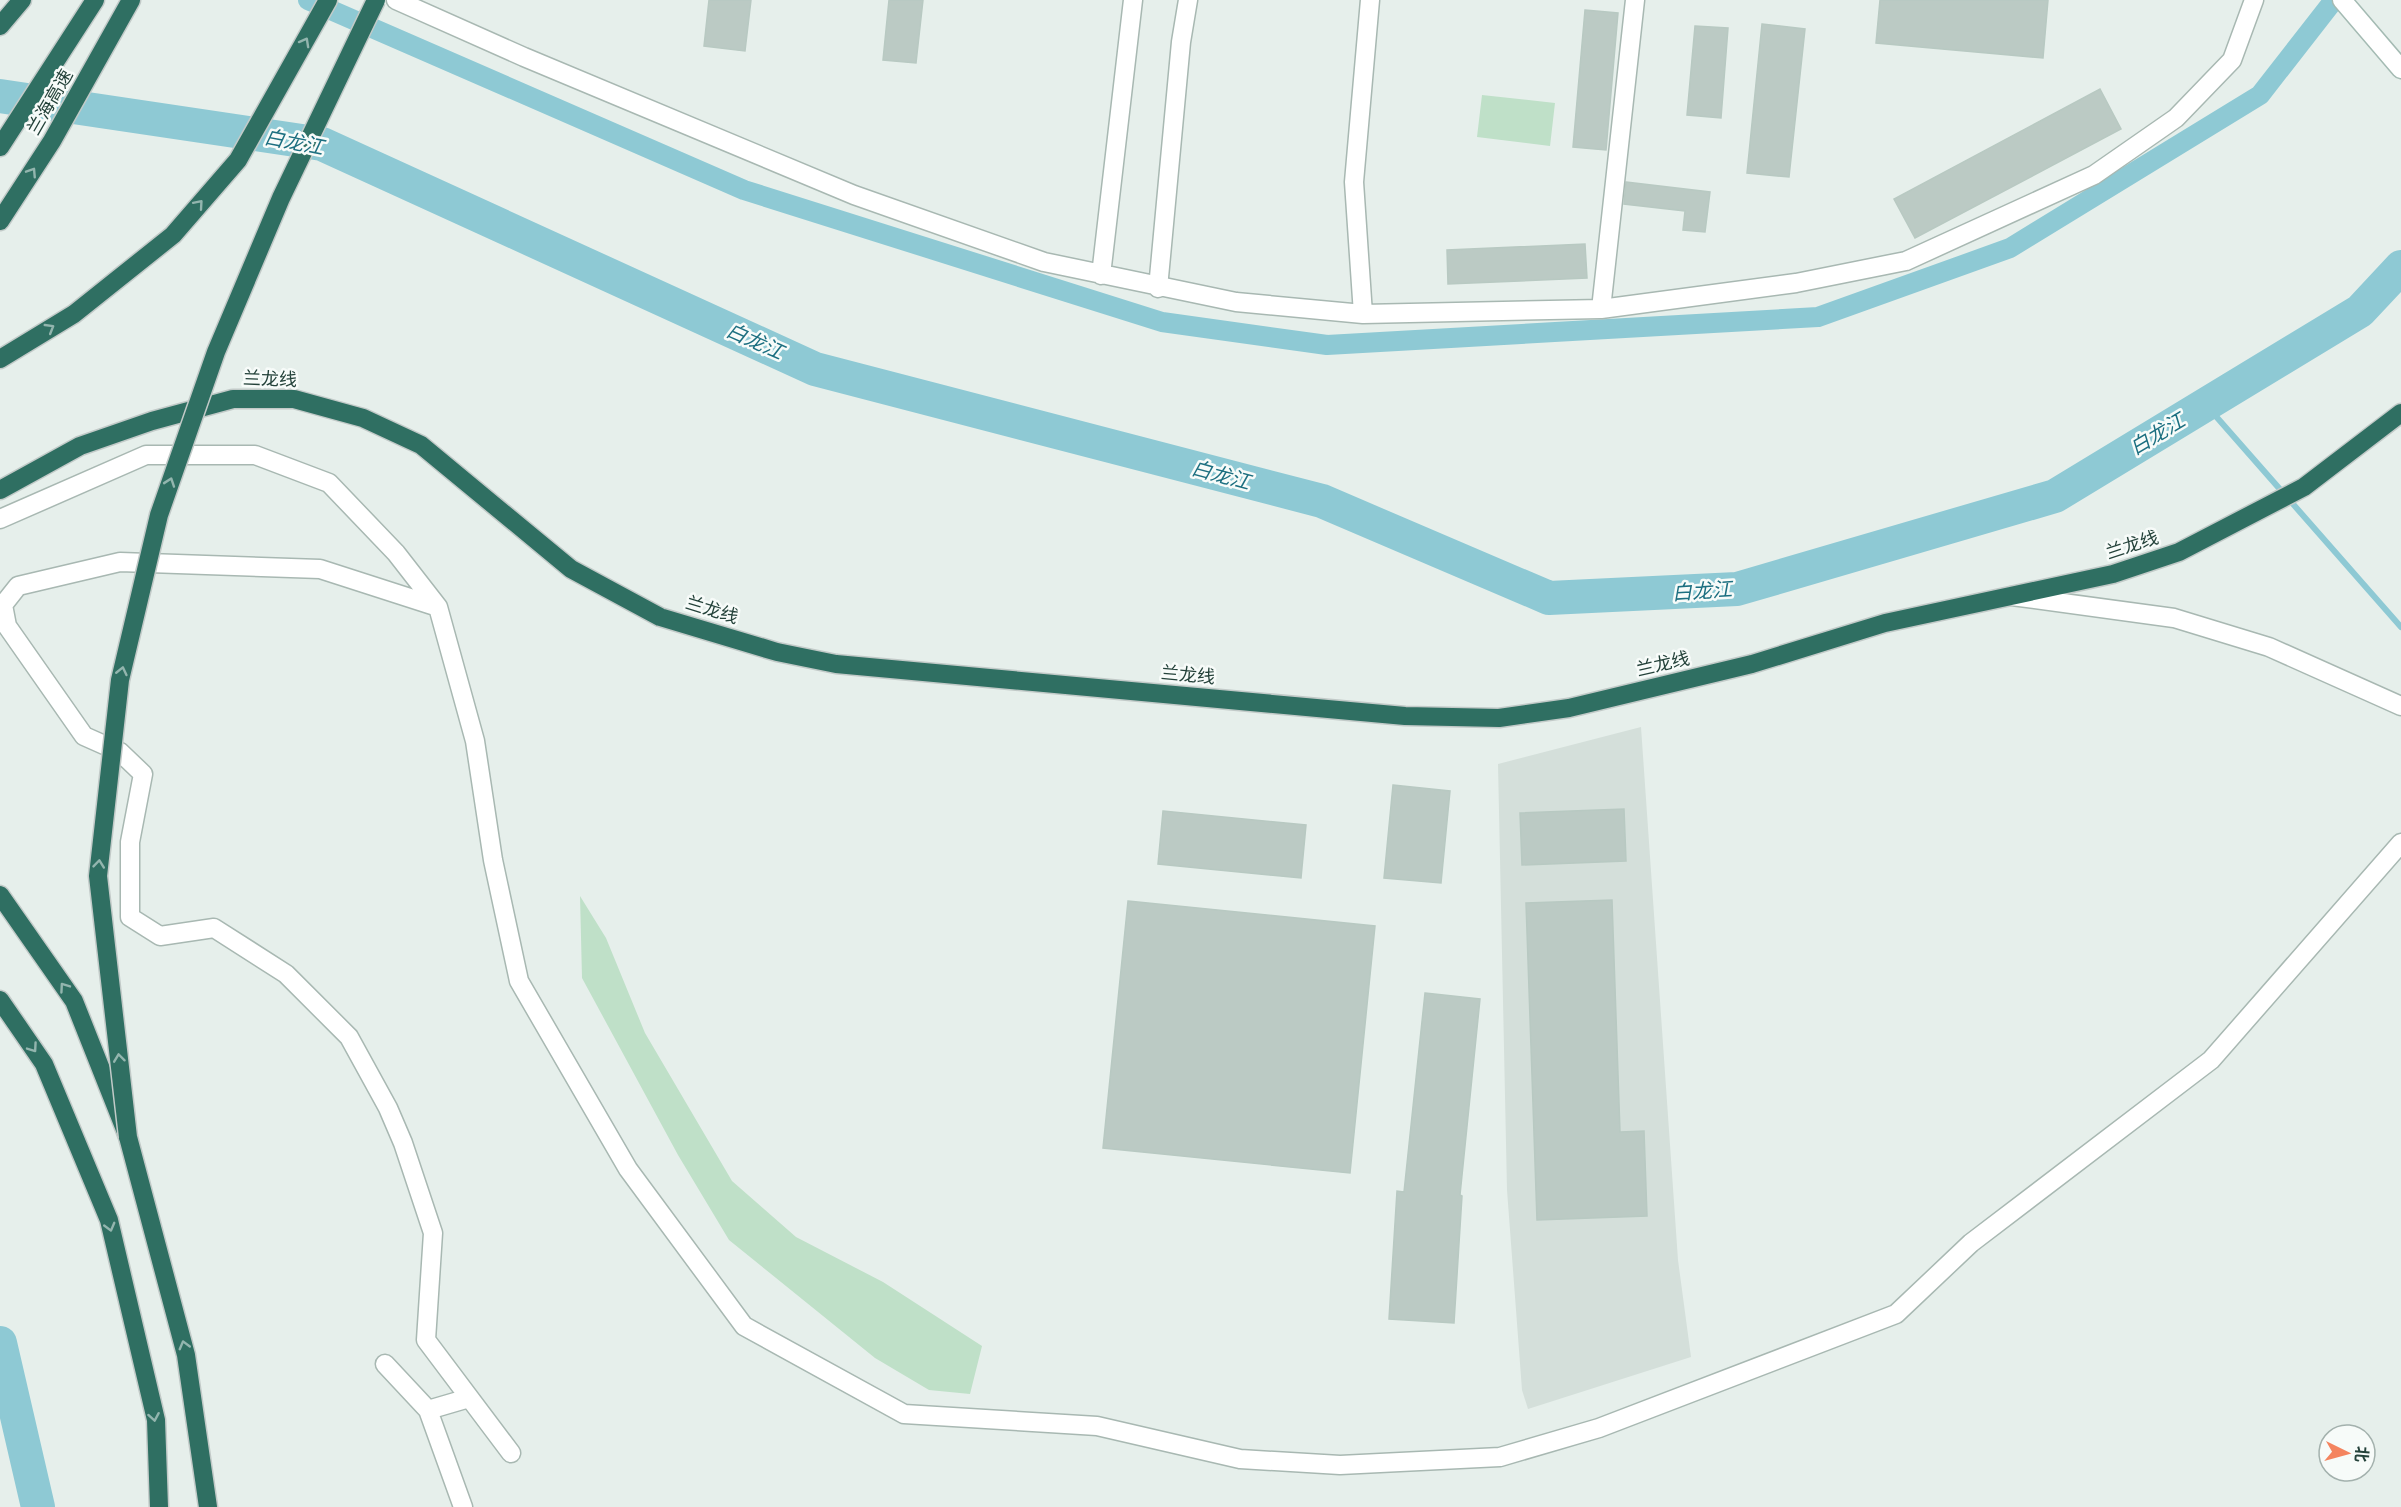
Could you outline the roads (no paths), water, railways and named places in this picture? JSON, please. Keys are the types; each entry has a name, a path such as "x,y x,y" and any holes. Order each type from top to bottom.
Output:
{"highway":[{"path":"0,26 22,0"},
{"name":"兰海高速","path":"0,147 95,0"},
{"name":"兰海高速","path":"0,221 52,141 131,0"},
{"path":"0,359 74,314 173,235 238,160 328,0"},
{"path":"129,1137 98,876 120,680 159,515 216,352 280,198 376,0"},
{"name":"兰龙线","path":"0,490 80,446 152,421 233,399 294,399 363,418 421,445 571,569 660,617 777,652 836,664 1405,716 1499,718 1569,708 1752,664 1885,623 2113,574 2168,556 2304,487 2401,413"},
{"path":"0,895 74,1001 129,1137 186,1355 208,1507"},
{"path":"0,1000 44,1065 109,1220 156,1420 159,1507"}],"street":[{"path":"396,0 524,57 854,195 1044,262 1158,288 1236,302 1363,314 1600,309 1796,283 1906,261 2094,175 2176,118 2232,60 2254,0"},
{"path":"1101,275 1133,0"},
{"path":"1158,288 1181,42 1188,0"},
{"path":"1363,314 1354,182 1370,0"},
{"path":"1600,309 1635,0"},
{"path":"2342,0 2401,69"},
{"path":"0,519 146,455 255,454 329,483 396,553 438,607 475,741 494,860 519,981 628,1169 744,1326 904,1414 1097,1426 1240,1459 1340,1465 1500,1457 1599,1428 1896,1314 1971,1243 2211,1060 2401,843"},
{"path":"438,607 320,569 120,562 18,586 3,605 7,626 84,736 120,752 143,774 130,842 130,917 160,936 214,928 286,974 349,1037 388,1108 403,1143 433,1233 426,1340 511,1453"},
{"path":"2010,596 2174,618 2269,646 2401,706"},
{"path":"385,1364 428,1410 463,1507"},
{"path":"428,1410 469,1398"}],"waterway":[{"path":"308,0 744,190 1162,322 1327,345 1818,317 2010,248 2260,95 2334,0"},
{"name":"白龙江","path":"0,96 322,144 815,369 1322,501 1549,598 1737,589 2055,496 2360,311 2401,267"},
{"path":"2206,405 2401,627"},
{"path":"0,1343 38,1507"}]}
